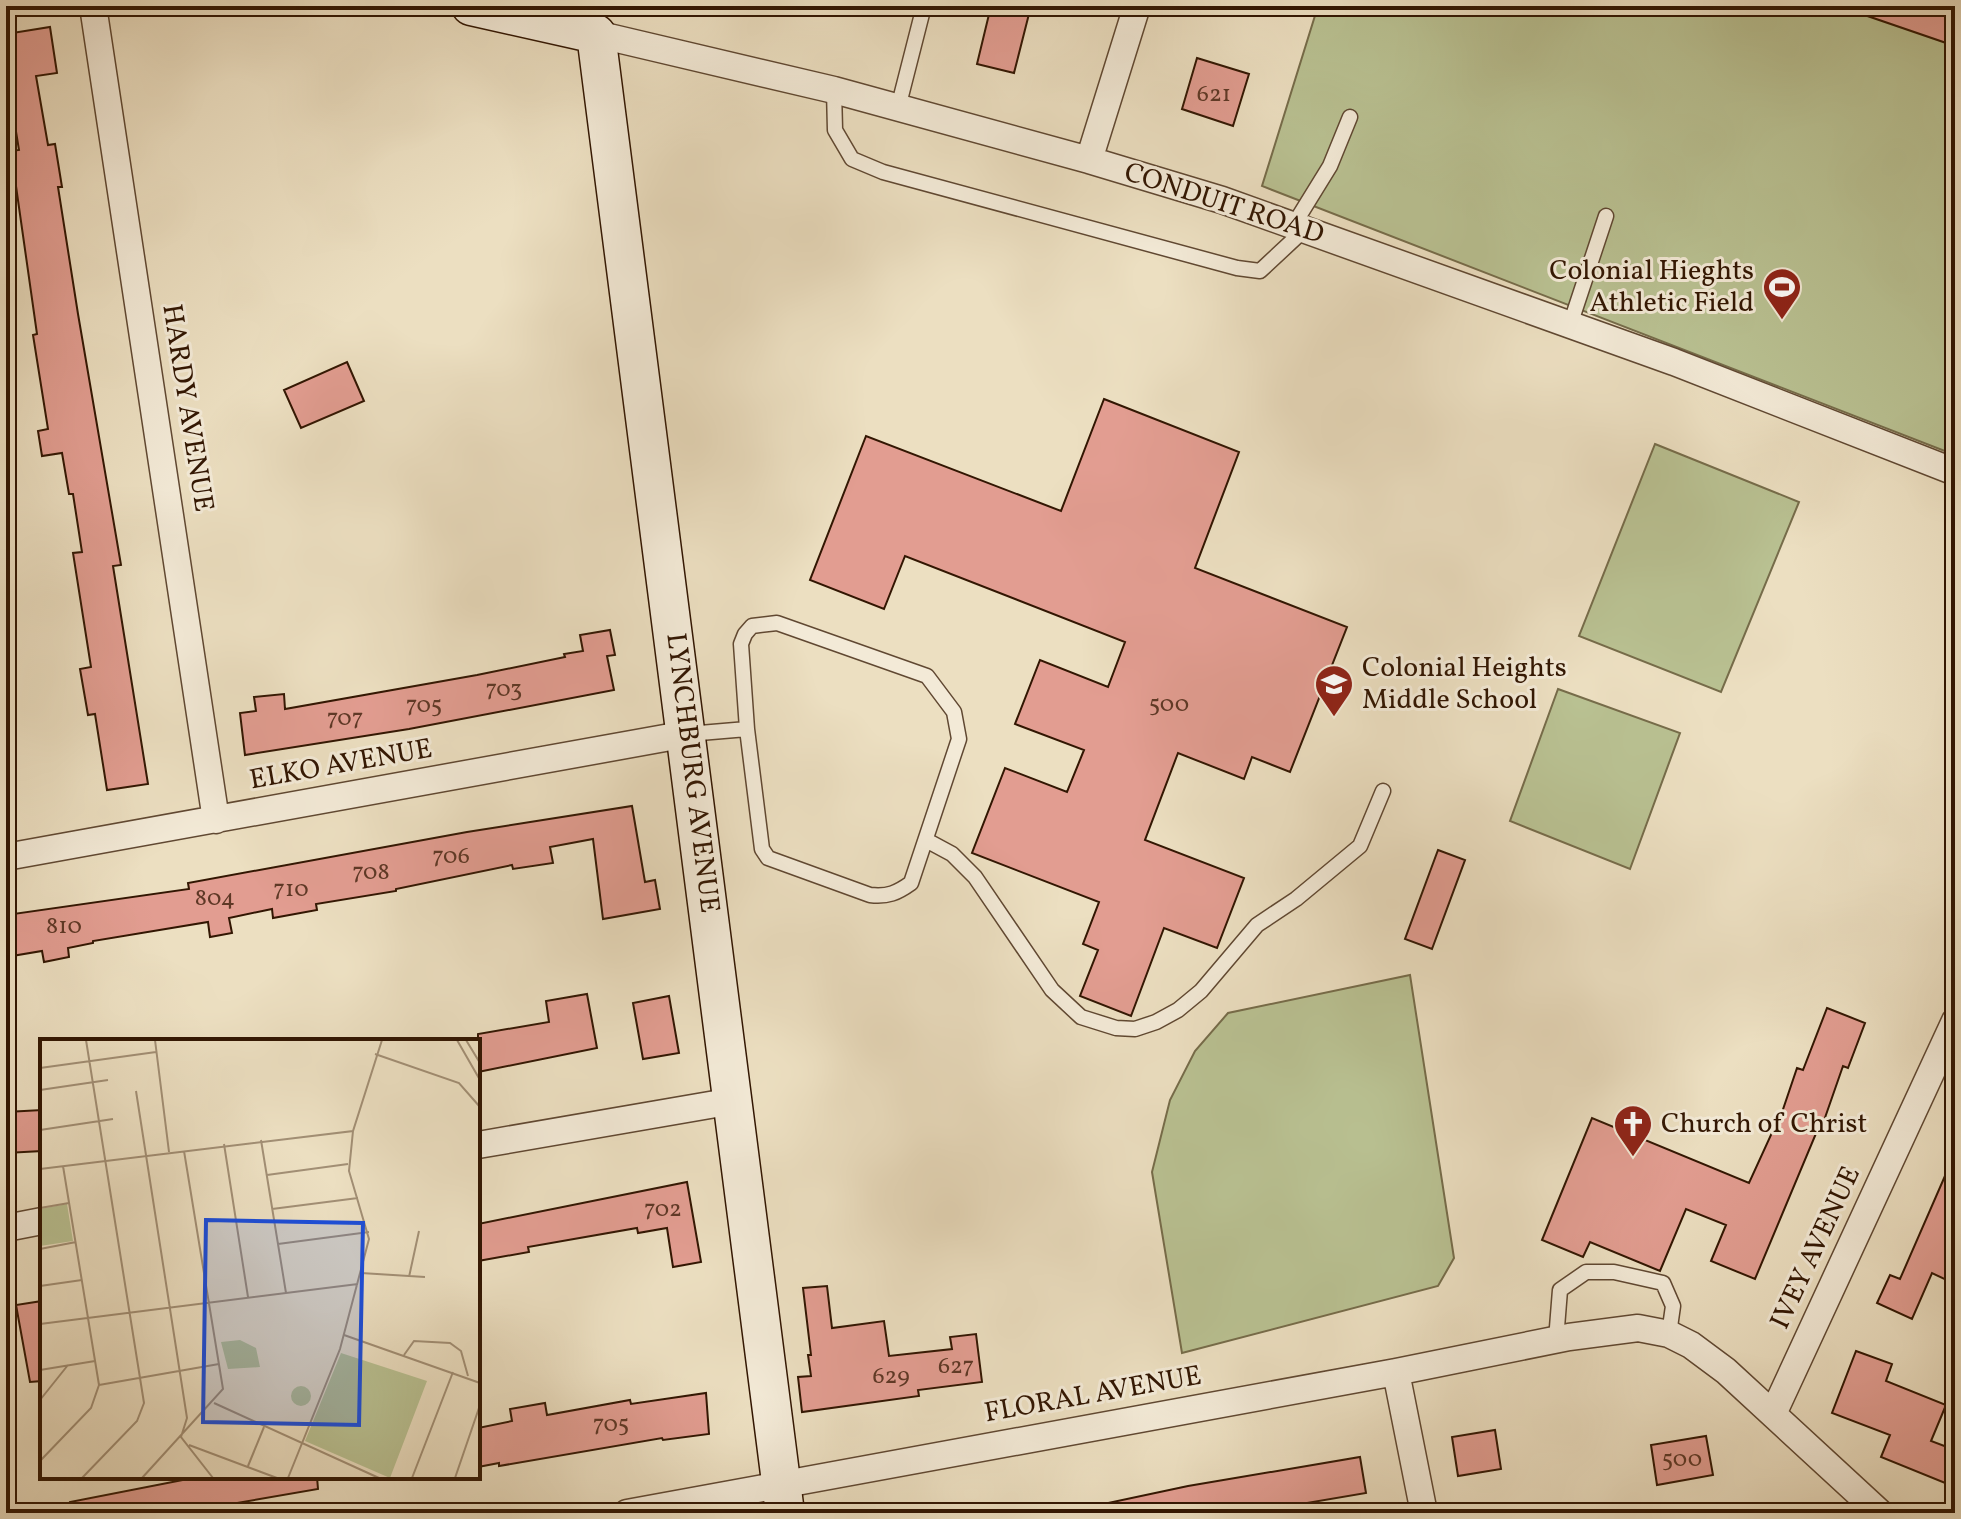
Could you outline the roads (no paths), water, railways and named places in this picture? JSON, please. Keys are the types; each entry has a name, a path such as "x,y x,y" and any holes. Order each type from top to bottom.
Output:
{"street":[{"name":"HARDY AVENUE","path":"93,6 216,820"},
{"path":"1089,160 1137,6"},
{"name":"CONDUIT ROAD","path":"483,7 834,90 1222,200 1674,362 1955,472"},
{"name":"LYNCHBURG AVENUE","path":"596,34 783,1499"},
{"name":"ELKO AVENUE","path":"6,857 687,734"},
{"name":"IVEY AVENUE","path":"1773,1414 1955,1021"},
{"path":"480,1145 733,1101"},
{"path":"6,1228 40,1221"},
{"name":"FLORAL AVENUE","path":"627,1513 783,1499 1563,1338 1638,1328 1669,1334"},
{"path":"1669,1334 1691,1345 1726,1371 1880,1513"},
{"path":"1396,1372 1424,1513"}],"lane":[{"path":"898,108 924,6"},
{"path":"834,90 835,130 852,159 883,172 1222,264 1260,271 1298,228 1330,166 1350,117"},
{"path":"1570,325 1606,216"},
{"path":"777,623 927,676 954,712 959,739 911,883 898,893 870,895 768,858 762,849 747,729 741,644 752,626 777,623"},
{"path":"687,734 747,729"},
{"path":"926,840 952,854 975,877 1052,990 1081,1017 1116,1028 1135,1029 1178,1010 1201,991 1257,925 1296,899 1360,846 1383,791"},
{"path":"1563,1338 1560,1290 1586,1272 1614,1272 1663,1283 1673,1306 1669,1334"}],"place":[{"name":"Colonial Hieghts Athletic Field","path":"1782,321"},
{"name":"Colonial Heights Middle School","path":"1334,718"},
{"name":"Church of Christ","path":"1633,1158"}]}
